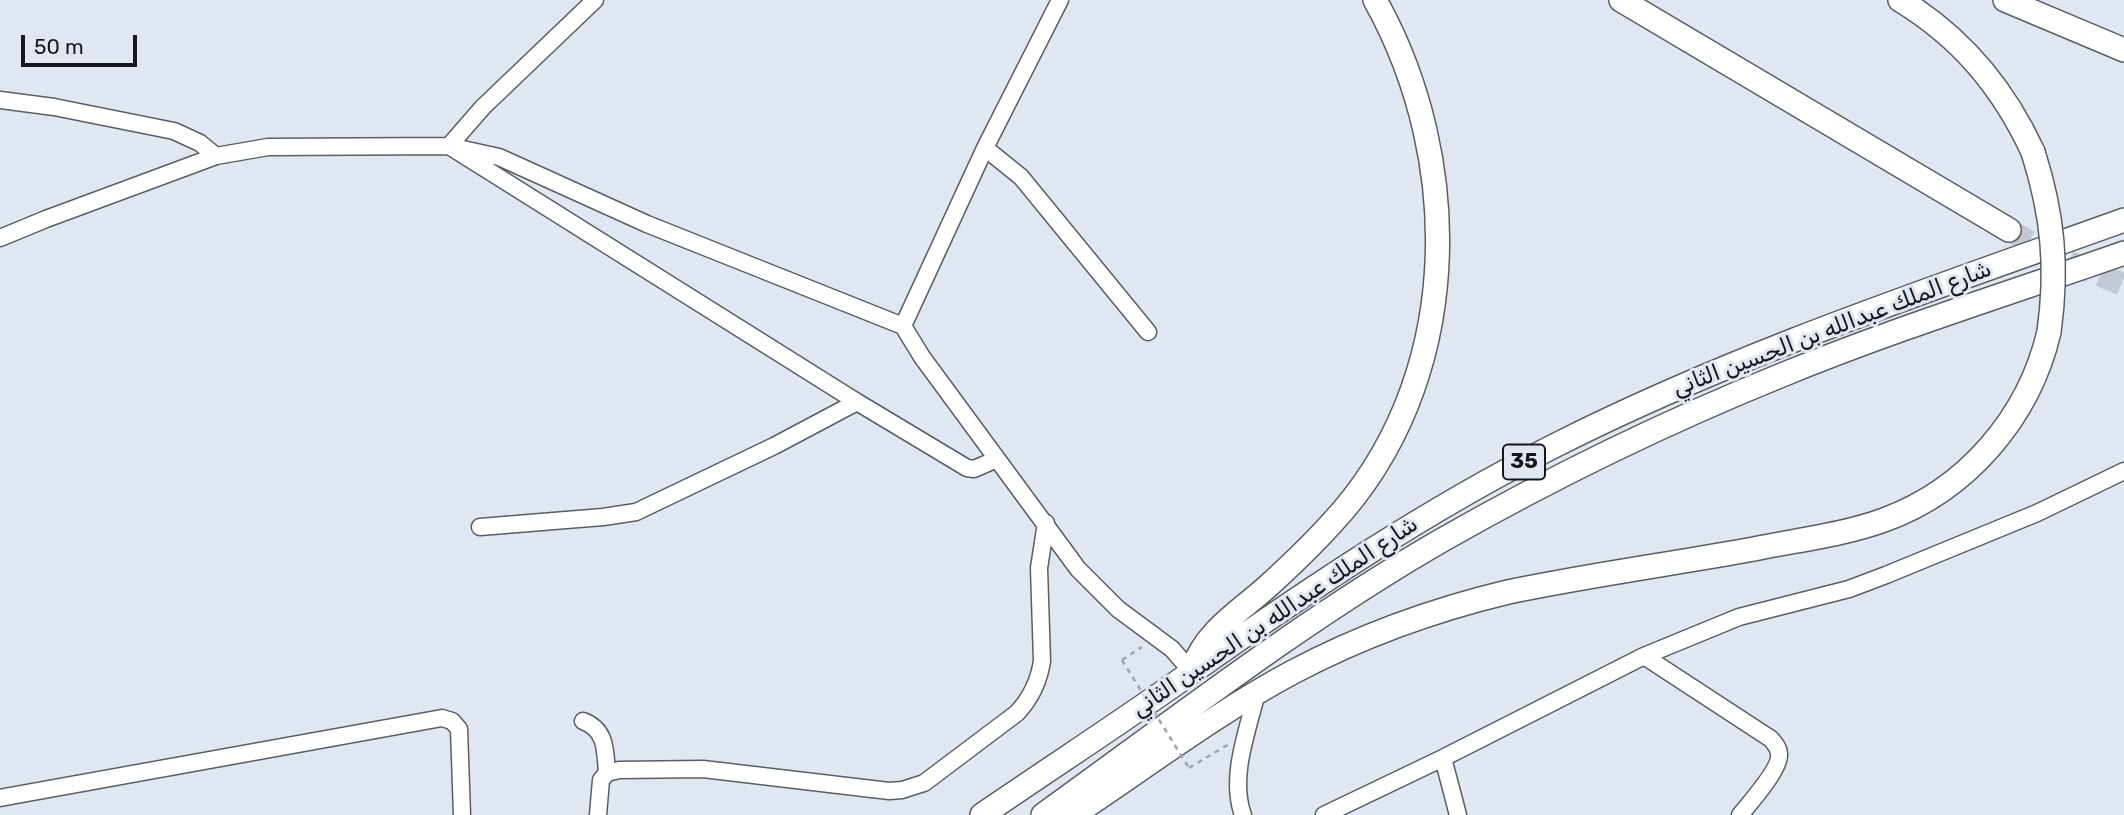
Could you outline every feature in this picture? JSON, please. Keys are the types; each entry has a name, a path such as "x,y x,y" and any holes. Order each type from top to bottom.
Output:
{"highway":[{"path":"1192,672 1200,651 1213,633 1279,576 1358,494 1398,424 1426,347 1438,266 1437,211 1430,150 1409,72 1375,0"},
{"path":"1621,0 2009,230"},
{"path":"1073,815 1257,692 1361,639 1470,601 1546,584 1844,531 1903,512 1956,480 1999,435 2029,389 2041,362 2049,332 2055,272 2053,241 2049,211 2033,152 2020,125 1988,74 1945,31 1899,0"},
{"path":"2005,0 2124,50"},
{"name":"شارع الملك عبدالله بن الحسين الثاني","path":"982,815 1368,551 1491,479 1617,415 1737,361 2124,220"},
{"name":"شارع الملك عبدالله بن الحسين الثاني","path":"1043,815 1326,612 1423,552 1533,491 1645,435 1783,374 2124,253"}],"street":[{"path":"449,146 483,107 595,0"},
{"path":"903,326 985,148 1060,0"},
{"path":"0,100 54,107 174,131 200,143 216,156"},
{"path":"449,146 967,468 974,469 997,459"},
{"path":"0,238 216,156 268,147 449,146 499,157 647,224 903,326 922,357 1067,554 1097,590 1172,649 1192,672"},
{"path":"985,148 1021,177 1148,332"},
{"path":"480,527 636,512 774,446 857,402"},
{"path":"1324,815 1644,656 1739,617 1849,589 1886,575 2037,513 2124,471"},
{"path":"598,815 601,780 607,774 618,770 703,769 889,791 923,783 1017,713 1027,702 1040,675 1042,661 1039,568 1046,523"},
{"path":"1644,656 1771,739 1777,747 1780,756 1777,766 1740,815"},
{"path":"1241,814 1238,779 1257,692"},
{"path":"0,798 442,718 452,721 459,729 462,815"},
{"path":"583,721 591,724 602,737 607,774"},
{"path":"1443,758 1458,815"}],"path":[{"path":"1138,650 1122,660 1189,768 1217,750"}],"tunnel":[{"path":"2009,230 2054,256 2124,285"}]}
